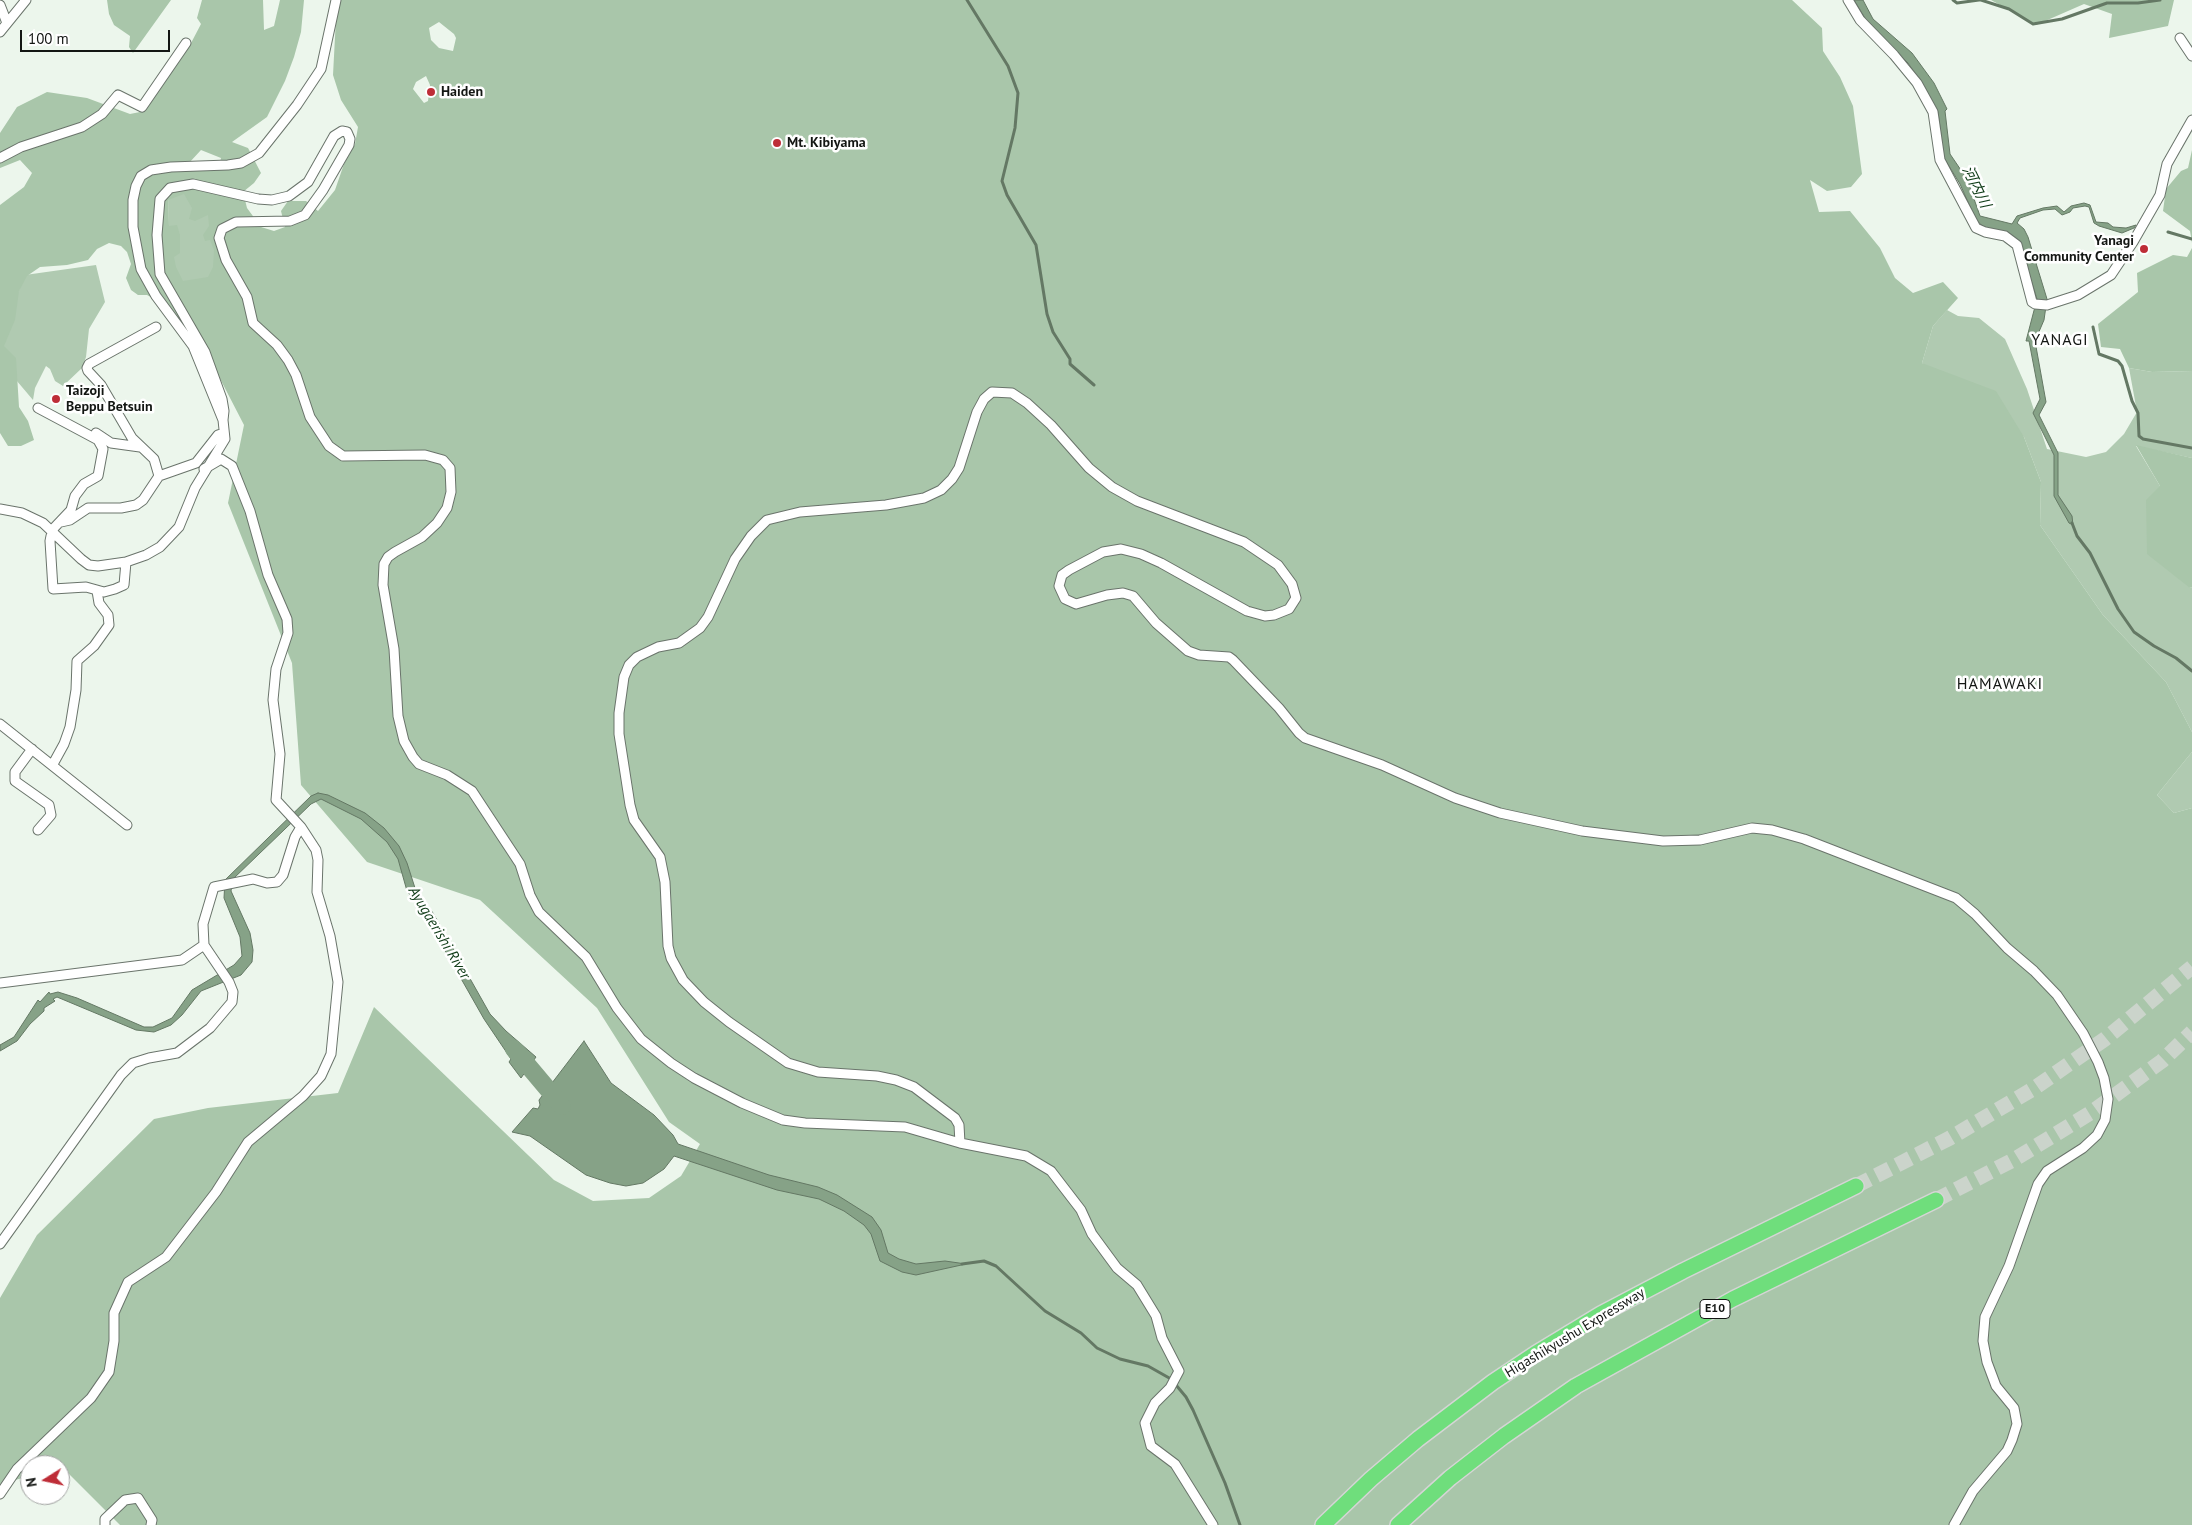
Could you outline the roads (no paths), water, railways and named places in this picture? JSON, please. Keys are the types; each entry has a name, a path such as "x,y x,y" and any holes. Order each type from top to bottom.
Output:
{"highway":[{"name":"Higashikyushu Expressway","path":"1323,1525 1371,1479 1452,1412 1535,1354 1601,1314 1856,1186"},
{"name":"E10","path":"1398,1525 1450,1478 1504,1436 1576,1386 1741,1295 1936,1200"}],"street":[{"path":"0,32 26,0"},
{"path":"223,420 193,346 156,296 141,269 134,226 133,200 136,186 142,176 151,170 171,166 241,163 258,153 293,110 321,69 336,0"},
{"path":"1848,0 1860,20 1894,55 1917,84 1933,112 1940,160 1976,228 2005,236 2017,245 2032,302 2035,304 2047,305 2078,295 2111,275 2134,242 2160,195 2167,164 2192,120"},
{"path":"0,6 7,23"},
{"path":"2180,38 2192,56"},
{"path":"0,158 20,147 82,127 102,114 118,95 142,107 186,43"},
{"path":"0,509 22,513 53,531 89,565 98,566 126,562 146,555 170,538 179,526 204,469 225,439 222,399 205,352 187,318 166,289 160,274 157,235 160,199 170,188 193,184 253,198 272,200 289,196 308,182 334,136 342,131 347,132 350,139 349,145 323,190 305,215 290,221 236,222 225,227 219,238 226,260 247,297 253,323 277,345 288,360 296,375 310,417 329,446 343,456 425,455 443,460 450,468 452,487 448,508 437,523 422,536 388,557 382,574 394,649 398,716 408,751 425,768 448,774 472,791 520,864 530,895 539,912 586,957 617,1008 641,1039 671,1063 733,1098 783,1120 805,1123 905,1127 960,1143 1026,1156 1051,1171 1081,1210 1092,1234 1117,1268 1137,1285 1156,1316 1162,1338 1179,1371 1170,1388 1155,1403 1145,1423 1151,1446 1175,1464 1213,1525"},
{"path":"156,327 128,341 87,368 101,385 140,446 154,459 158,476"},
{"path":"960,1143 959,1125 956,1118 914,1087 896,1080 877,1076 818,1072 788,1063 729,1022 704,1002 683,980 671,958 668,946 665,882 662,864 654,847 634,820 630,806 622,756 618,713 624,678 629,665 646,652 679,642 700,628 708,617 735,559 758,527 777,516 800,512 886,505 924,498 940,490 952,479 959,468 977,412 984,399 992,392 999,391 1012,394 1027,403 1051,425 1089,468 1112,487 1137,501 1244,542 1278,565 1292,584 1296,598 1289,609 1274,615 1265,616 1246,611 1161,563 1141,554 1121,549 1103,552 1069,570 1062,575 1059,586 1065,600 1076,604 1106,595 1123,593 1133,596 1156,623 1188,651 1199,655 1229,657 1233,660 1279,708 1298,733 1305,738 1395,770 1482,808 1555,825 1611,835 1663,841 1700,840 1752,828 1798,836 1872,866 1934,887 1956,898 2057,994 2083,1033 2098,1062 2107,1090 2108,1110 2097,1135 2083,1148 2054,1166 2042,1177 2034,1194 2009,1266 1988,1308 1983,1330 1984,1351 1996,1386 2014,1408 2015,1432 2007,1450 1973,1491 1954,1525"},
{"path":"38,408 98,440 103,449 100,469 95,479 84,484 79,490 71,510 50,536 53,589 86,587 104,592 124,585 126,562"},
{"path":"61,522 70,520 93,507 121,508 136,505 143,500 158,476 196,463 218,435 224,433"},
{"path":"89,435 98,434 111,443 140,446"},
{"path":"0,1494 17,1469 91,1398 109,1372 114,1341 114,1313 128,1282 166,1257 216,1192 248,1142 303,1096 321,1076 331,1054 338,982 330,936 318,892 318,860 316,850 290,813 276,800 280,754 272,700 276,669 288,633 287,620 268,575 250,511 232,466 220,459 204,469"},
{"path":"53,764 64,744 70,727 76,690 77,661 94,646 109,625 108,615 99,603 97,591"},
{"path":"0,724 53,764 127,826"},
{"path":"32,749 15,772 15,781 49,805 51,815 38,830"},
{"path":"0,1244 120,1075 133,1063 177,1053 210,1028 232,1002 233,992 229,982 204,945 203,924 214,888 253,879 267,883 277,882 283,875 299,825"},
{"path":"0,983 182,960 204,945"},
{"path":"105,1525 105,1519 125,1500 138,1498 152,1520 151,1525"}],"water":[{"path":"1854,0 1863,0 1873,19 1912,53 1934,83 1947,109 1945,111 1950,154 1967,179 1980,216 2012,224 2017,216 2043,208 2057,206 2064,212 2071,206 2084,203 2090,205 2096,222 2108,223 2113,227 2126,228 2136,225 2134,228 2122,233 2099,226 2094,223 2089,207 2085,206 2073,208 2070,212 2062,215 2055,209 2043,210 2020,218 2017,223 2024,229 2028,237 2047,299 2044,320 2035,341 2046,402 2039,415 2058,453 2058,495 2072,516 2073,525 2069,523 2054,496 2054,455 2033,413 2040,399 2029,341 2026,341 2037,299 2019,242 2010,234 1986,229 1976,220 1960,184 1944,158 1938,112 1926,90 1908,63 1868,23"},
{"path":"318,793 328,795 365,813 384,828 399,846 415,888 433,913 490,1014 536,1057 521,1078 509,1062 511,1059 484,1019 426,917 407,891 398,859 387,842 361,819 321,799 311,804 233,879 231,891 250,933 253,950 252,962 241,975 201,991 182,1015 171,1025 154,1032 136,1030 57,997 53,999 55,1001 44,1008 44,1011 30,1024 17,1041 0,1051 0,1045 14,1037 38,1000 40,1002 49,992 50,994 58,992 77,998 144,1027 153,1027 172,1018 192,990 234,965 242,956 240,937 224,898 225,880 311,796"},
{"path":"584,1041 611,1083 654,1115 673,1135 678,1144 769,1175 818,1187 837,1195 872,1217 881,1230 888,1253 899,1259 916,1264 945,1261 966,1264 916,1275 902,1272 880,1261 871,1234 864,1225 844,1211 819,1199 777,1190 674,1156 664,1169 643,1183 626,1186 610,1183 586,1175 530,1136 512,1132 533,1108 538,1109 540,1105 539,1100"}],"waterway":[{"path":"967,0 1008,66 1018,93 1015,128 1002,181 1007,195 1036,245 1047,314 1053,332 1070,359 1070,364 1094,385"},
{"path":"1953,0 1957,3 1979,0"},
{"path":"1981,0 2009,9 2033,24 2062,19 2107,3 2138,3 2160,0"},
{"path":"2168,232 2192,239"},
{"path":"2093,327 2099,354 2118,361 2122,366 2132,401 2138,413 2139,436 2143,439 2192,448"},
{"path":"2072,523 2077,536 2090,553 2118,609 2134,632 2176,658 2192,671"},
{"name":"Ayugaerishi River","path":"514,1049 562,1106"},
{"path":"962,1264 984,1261 996,1266 1045,1311 1081,1333 1097,1348 1120,1359 1148,1366 1171,1379 1186,1397 1193,1410 1225,1483 1240,1525"}],"tunnel":[{"path":"1856,1186 1950,1138 2033,1089 2105,1039 2192,967"},
{"path":"1936,1200 2015,1159 2092,1112 2162,1061 2192,1032"}],"place":[{"name":"Haiden","path":"431,92"},
{"name":"Mt. Kibiyama","path":"777,143"},
{"name":"Yanagi Community Center","path":"2144,249"},
{"name":"Taizoji Beppu Betsuin","path":"56,399"}],"district":[{"name":"YANAGI","path":"2060,340"},
{"name":"HAMAWAKI","path":"2000,684"}],"water label":[{"name":"河内川","path":"1976,187"}]}
